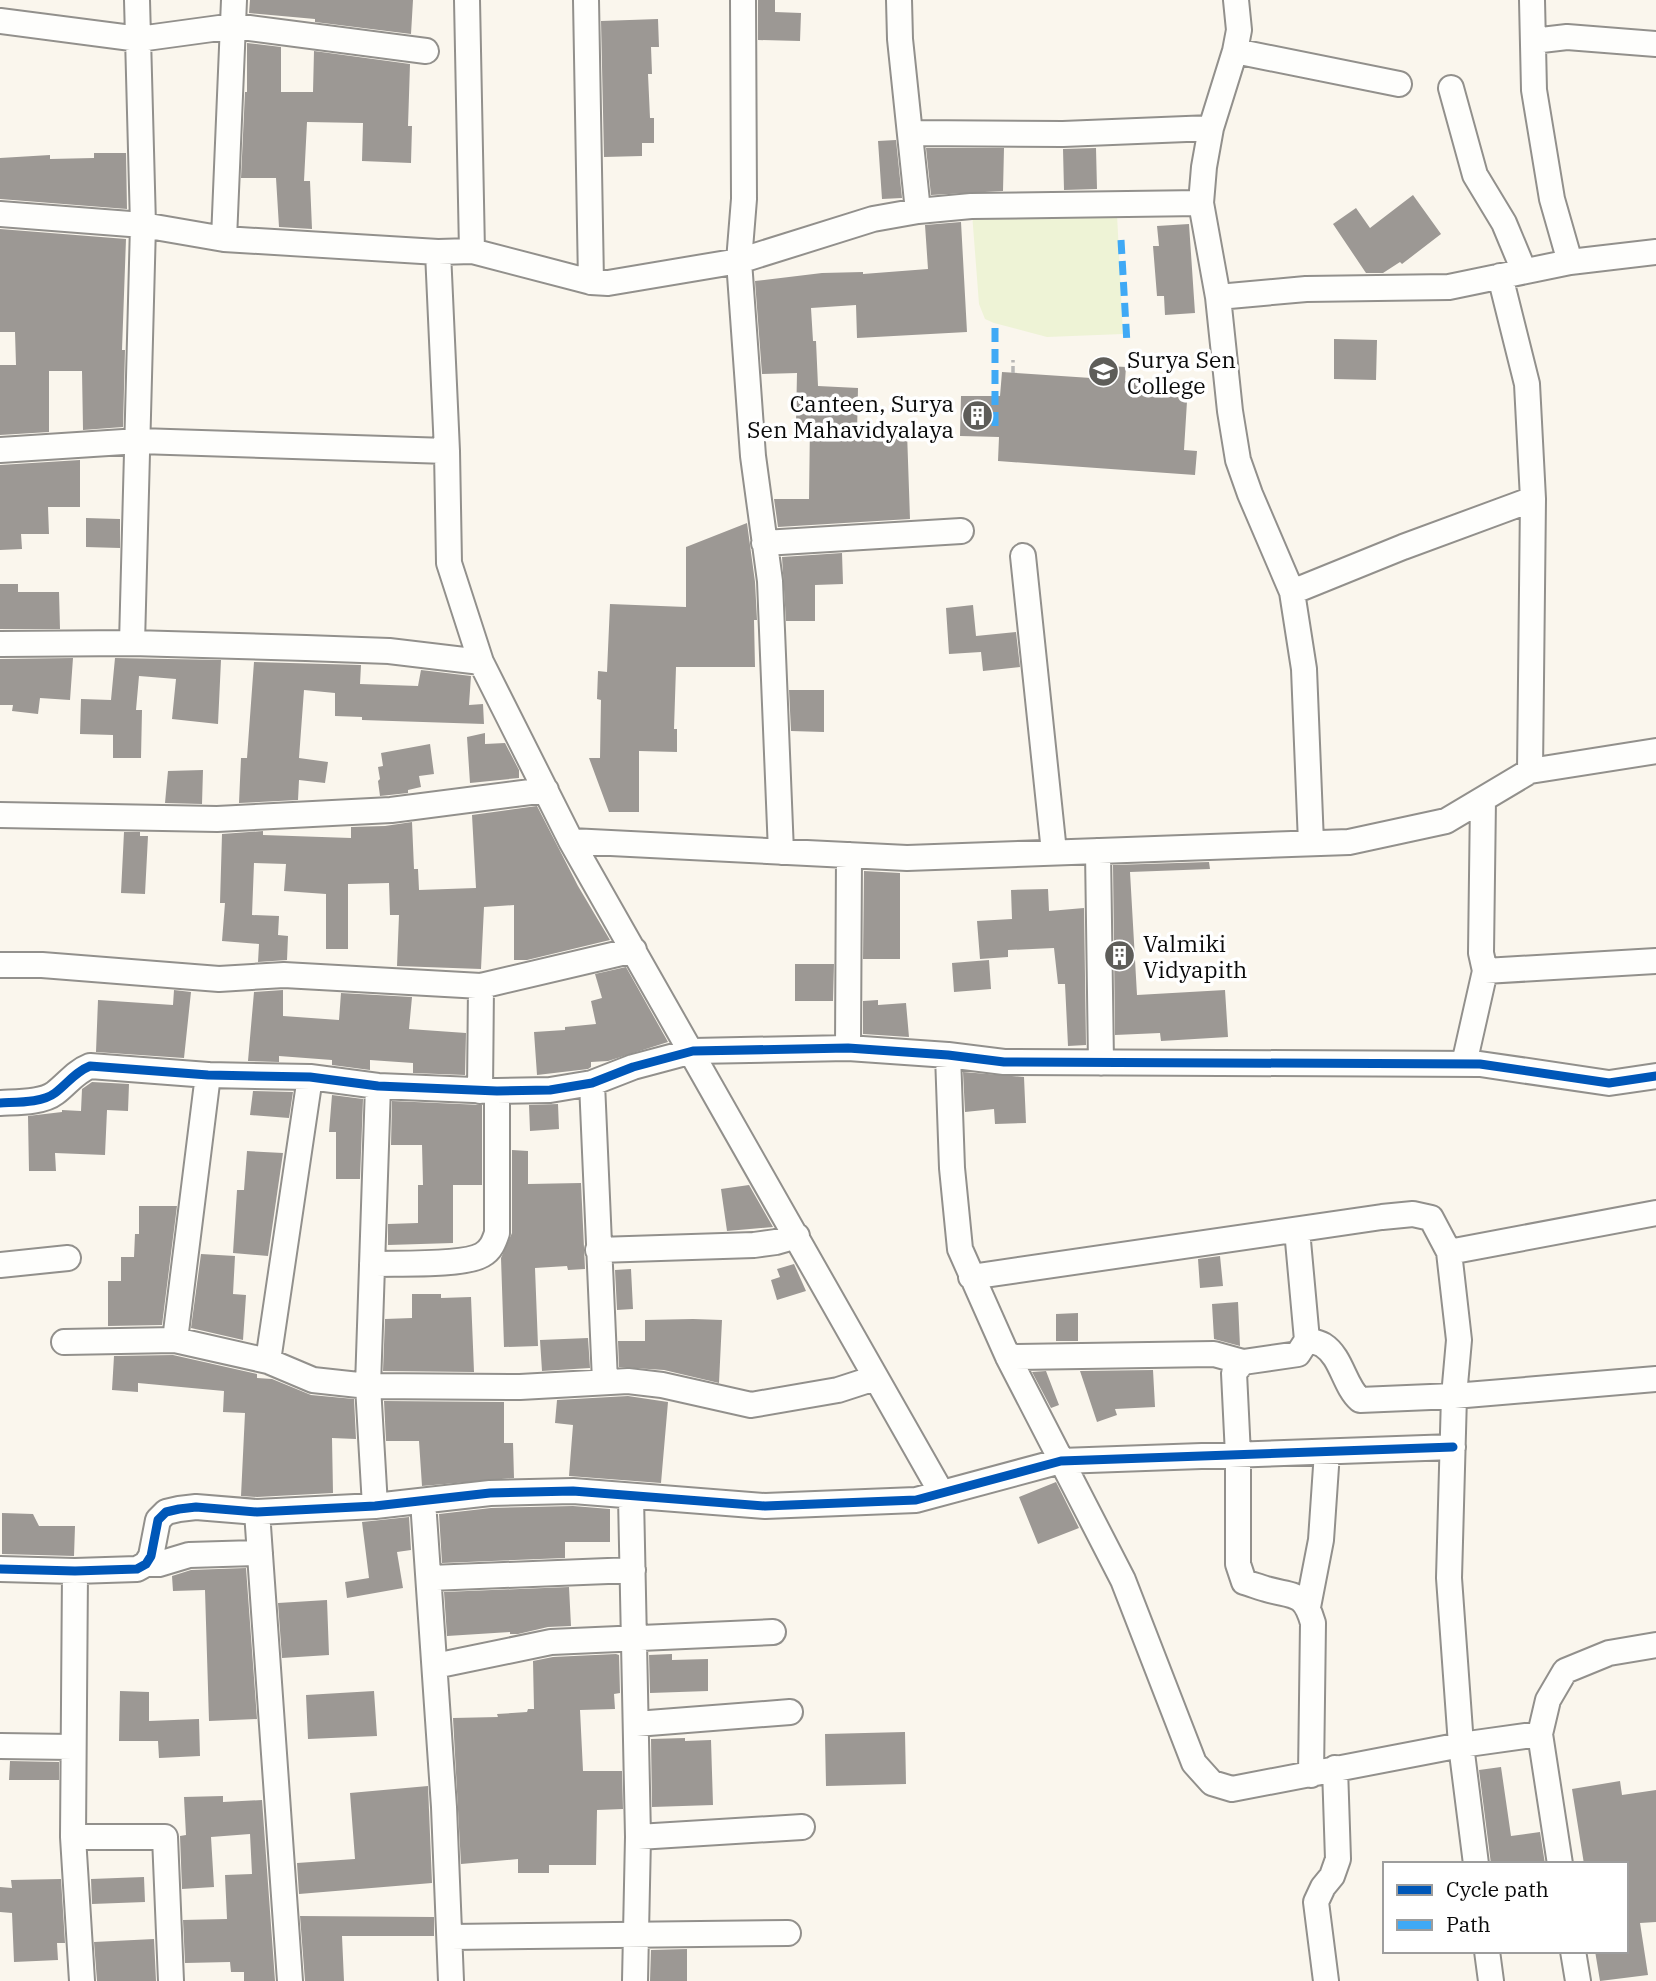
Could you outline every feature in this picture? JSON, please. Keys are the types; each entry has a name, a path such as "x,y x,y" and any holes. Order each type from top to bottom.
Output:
{"street":[{"path":"132,643 143,225 137,0"},
{"path":"224,239 234,0"},
{"path":"467,0 472,251"},
{"path":"586,0 592,282"},
{"path":"743,0 744,199 739,261 753,456 770,581 782,852"},
{"path":"899,0 900,39 918,211"},
{"path":"1236,0 1239,30 1211,128 1201,203 1218,297 1238,460 1292,592 1304,669 1311,843"},
{"path":"1532,0 1534,90 1552,199 1570,262"},
{"path":"0,21 139,40 234,26 426,51"},
{"path":"1533,41 1567,37 1656,44"},
{"path":"1235,51 1399,84"},
{"path":"1451,88 1475,175 1504,223 1527,384 1533,499 1530,771"},
{"path":"911,134 1063,134 1211,128"},
{"path":"0,214 143,225 224,239 438,253 472,251 592,282 608,283 739,261 873,219 918,211 971,205 1201,203"},
{"path":"1218,297 1306,289 1441,287 1570,262 1656,252"},
{"path":"438,253 449,563 481,662 571,841 693,1051 941,1492"},
{"path":"0,450 139,441 447,451"},
{"path":"1292,592 1533,499"},
{"path":"764,543 961,531"},
{"path":"1023,556 1054,852"},
{"path":"0,644 132,643 389,651 481,662"},
{"path":"571,841 908,858 1349,842 1446,821 1530,771 1656,751"},
{"path":"0,815 217,819 391,810 547,790"},
{"path":"1464,1064 1485,971 1481,953 1483,799"},
{"path":"1098,851 1101,1063"},
{"path":"848,1048 849,855"},
{"path":"0,965 42,965 219,979 284,975 481,986 634,950"},
{"path":"1485,971 1656,961"},
{"path":"372,1264 462,1261 481,1256 492,1246 497,1233 481,986"},
{"path":"0,1103 32,1101 53,1095 79,1070 90,1066 208,1075 310,1077 377,1086 488,1091 550,1090 592,1083 633,1067 693,1051 848,1048 1004,1062 1480,1064 1609,1083 1656,1076"},
{"path":"948,1055 952,1168 960,1250 1008,1357 1123,1580 1194,1763 1212,1783 1232,1789 1461,1745 1541,1734"},
{"path":"175,1340 208,1075"},
{"path":"268,1361 310,1077"},
{"path":"592,1083 605,1381"},
{"path":"374,1506 369,1386 377,1086"},
{"path":"1449,1252 1656,1213"},
{"path":"971,1277 1413,1214 1431,1218 1449,1252 1459,1340 1454,1396 1449,1578 1461,1745 1476,1862"},
{"path":"1008,1357 1214,1354 1242,1362 1298,1354 1307,1340 1297,1230"},
{"path":"598,1250 754,1245 797,1236"},
{"path":"0,1265 68,1258"},
{"path":"64,1342 175,1340 268,1361 313,1380 369,1386 520,1387 605,1381 662,1385 751,1405 838,1390 875,1378"},
{"path":"1307,1340 1323,1345 1333,1356 1351,1392 1360,1400 1454,1396 1656,1379"},
{"path":"1242,1362 1234,1373 1238,1455 1238,1564 1244,1582 1297,1595 1308,1607 1313,1623 1311,1775"},
{"path":"146,1564 151,1556 159,1520 166,1513 196,1507 257,1512 374,1506 490,1493 573,1491 765,1506 916,1500 1060,1461 1453,1447"},
{"path":"1308,1607 1321,1540 1327,1452"},
{"path":"631,1497 638,1837 635,1981"},
{"path":"423,1502 430,1578 451,1981"},
{"path":"257,1512 290,1981"},
{"path":"0,1569 127,1570 189,1555 260,1553"},
{"path":"430,1578 633,1570"},
{"path":"75,1571 73,1837 82,1981"},
{"path":"435,1666 551,1642 773,1632"},
{"path":"1560,1862 1541,1734 1548,1700 1565,1671 1608,1653 1656,1645"},
{"path":"636,1724 790,1712"},
{"path":"0,1746 74,1747"},
{"path":"1326,1981 1316,1902 1332,1876 1338,1859 1335,1768"},
{"path":"638,1837 802,1827"},
{"path":"73,1837 165,1837 171,1981"},
{"path":"450,1937 788,1933"},
{"path":"1487,1953 1491,1981"},
{"path":"1573,1953 1577,1981"}],"path":[{"path":"1013,360 1013,373"}],"green space":[{"path":"972,213 1117,214 1123,334 1047,337 985,319 979,304"}],"building":[{"path":"250,0 413,0 411,34 315,22 315,19 249,13"},
{"path":"758,0 775,0 775,12 801,13 800,41 758,40"},
{"path":"658,19 659,47 651,47 652,74 648,74 650,118 654,118 654,143 642,143 642,156 604,157 601,21"},
{"path":"247,43 281,47 281,92 313,92 314,51 410,64 408,126 412,126 411,163 362,161 363,123 307,122 304,181 310,181 312,229 279,227 276,178 241,178 247,92"},
{"path":"896,140 902,198 882,199 878,141"},
{"path":"926,148 1004,148 1003,191 931,195"},
{"path":"1096,148 1097,189 1064,190 1063,149"},
{"path":"94,153 126,153 127,209 0,199 0,158 50,155 50,159 94,158"},
{"path":"1413,195 1441,234 1402,264 1400,262 1383,273 1366,273 1333,224 1356,208 1370,228"},
{"path":"961,222 967,332 857,338 856,305 811,308 818,386 858,388 857,433 907,432 910,519 778,527 774,499 809,499 810,423 796,423 797,373 762,374 755,281 822,273 863,274 928,269 925,225"},
{"path":"1189,224 1195,313 1165,315 1164,296 1157,296 1153,246 1159,246 1157,226"},
{"path":"0,229 126,239 122,350 125,350 123,427 83,430 82,371 49,371 49,432 0,435 0,365 16,365 15,332 0,332"},
{"path":"1334,339 1377,340 1376,380 1334,379"},
{"path":"1107,366 1126,367 1125,381 1188,385 1184,450 1197,451 1195,475 998,461 999,437 960,436 961,396 1000,396 1002,372 1106,379"},
{"path":"80,460 80,507 48,507 49,534 21,534 22,549 0,550 0,465"},
{"path":"86,518 120,519 120,548 86,547"},
{"path":"747,523 755,582 755,667 676,667 674,729 677,729 677,752 639,751 639,812 609,812 589,758 600,758 601,700 597,699 598,671 607,672 610,604 686,607 686,547"},
{"path":"842,553 843,584 815,585 815,621 786,621 782,557"},
{"path":"0,584 18,584 18,592 59,592 60,629 0,629"},
{"path":"973,605 976,636 1016,632 1020,667 983,671 981,652 949,654 946,608"},
{"path":"73,658 70,700 40,698 38,714 12,711 13,705 0,705 0,659"},
{"path":"115,658 221,660 218,724 172,719 176,679 139,676 136,710 142,710 141,758 113,758 113,735 80,734 81,699 111,700"},
{"path":"254,662 361,665 360,684 418,686 421,670 471,676 469,705 483,704 484,724 362,720 362,717 335,716 335,693 304,690 299,758 328,762 325,783 299,780 298,800 239,803 241,758 247,758"},
{"path":"789,690 824,690 824,732 791,731"},
{"path":"485,733 485,744 505,743 519,770 519,778 470,783 467,737"},
{"path":"430,744 434,774 419,776 421,787 408,790 408,793 380,796 378,767 383,766 381,753"},
{"path":"203,770 202,804 165,803 168,771"},
{"path":"537,806 578,886 610,940 527,960 514,960 514,905 484,907 481,969 397,966 399,915 390,915 389,883 348,884 348,949 326,949 326,894 284,891 286,864 254,863 252,915 279,916 278,935 288,936 287,960 258,962 259,944 222,941 225,903 220,903 222,834 263,831 263,835 351,838 351,827 412,822 414,869 418,869 419,890 476,888 472,815"},
{"path":"124,832 140,832 140,836 148,836 145,894 121,893"},
{"path":"1209,862 1210,869 1130,872 1137,995 1225,990 1228,1037 1161,1041 1160,1033 1115,1035 1113,865"},
{"path":"864,871 900,873 900,959 863,959"},
{"path":"1048,889 1049,911 1084,908 1086,1045 1068,1046 1065,984 1058,984 1054,948 1008,950 1008,957 980,959 977,921 1012,919 1011,890"},
{"path":"989,960 991,989 954,992 952,963"},
{"path":"795,964 834,964 833,1001 795,1001"},
{"path":"626,967 668,1042 608,1061 591,1062 588,1069 537,1075 534,1032 596,1024 591,1001 602,998 595,974"},
{"path":"174,990 191,992 184,1058 96,1052 98,1000 173,1005"},
{"path":"283,990 283,1016 339,1020 341,993 412,997 409,1029 466,1033 465,1075 413,1073 413,1063 370,1060 370,1070 332,1065 332,1060 279,1056 279,1062 248,1061 254,992"},
{"path":"878,1000 878,1005 906,1003 909,1037 863,1034 863,1001"},
{"path":"963,1072 1024,1077 1026,1123 995,1124 994,1109 965,1112"},
{"path":"92,1082 129,1084 128,1111 107,1110 105,1155 55,1153 56,1171 29,1171 28,1116 62,1110 81,1111 82,1089"},
{"path":"253,1091 293,1092 289,1118 250,1115"},
{"path":"332,1095 363,1099 360,1179 336,1179 336,1132 329,1132"},
{"path":"392,1101 482,1105 482,1185 453,1185 453,1243 388,1245 388,1224 418,1223 418,1185 423,1185 422,1145 391,1145"},
{"path":"558,1104 559,1129 530,1131 529,1105"},
{"path":"512,1150 528,1151 528,1184 581,1183 585,1269 568,1270 567,1266 535,1268 538,1346 504,1347 501,1258 512,1233"},
{"path":"247,1151 283,1153 268,1256 233,1253 237,1190 244,1190"},
{"path":"749,1185 773,1227 727,1231 721,1189"},
{"path":"139,1206 177,1206 162,1325 108,1326 108,1281 121,1281 121,1257 134,1257 135,1234 139,1234"},
{"path":"201,1254 235,1256 233,1294 246,1295 243,1340 191,1328"},
{"path":"1220,1256 1223,1286 1200,1288 1198,1259"},
{"path":"794,1264 806,1291 777,1300 771,1280 780,1277 777,1269"},
{"path":"631,1269 633,1309 617,1310 615,1270"},
{"path":"412,1294 441,1294 441,1298 471,1297 474,1372 383,1371 385,1319 412,1318"},
{"path":"1238,1302 1240,1346 1214,1339 1212,1304"},
{"path":"1078,1313 1078,1341 1056,1341 1056,1314"},
{"path":"645,1320 722,1320 719,1383 664,1370 619,1367 618,1341 645,1341"},
{"path":"588,1338 590,1368 542,1371 540,1340"},
{"path":"173,1355 257,1374 257,1378 272,1379 311,1395 354,1399 356,1439 332,1438 333,1493 241,1496 245,1413 223,1412 224,1391 138,1383 138,1392 112,1390 114,1356"},
{"path":"1153,1370 1155,1407 1115,1409 1117,1415 1097,1422 1080,1371"},
{"path":"1046,1371 1059,1405 1051,1408 1032,1372"},
{"path":"628,1396 668,1402 661,1483 569,1476 573,1425 555,1423 557,1400"},
{"path":"384,1401 504,1402 504,1443 513,1443 514,1478 422,1486 419,1441 386,1441"},
{"path":"1056,1482 1079,1528 1038,1544 1019,1497"},
{"path":"573,1506 610,1509 610,1542 565,1542 565,1558 442,1563 439,1514 491,1508"},
{"path":"2,1513 33,1514 39,1526 75,1526 74,1556 2,1554"},
{"path":"409,1517 411,1550 397,1552 403,1588 347,1598 345,1582 369,1578 362,1522"},
{"path":"246,1568 257,1719 209,1721 205,1590 173,1591 172,1576 191,1570"},
{"path":"569,1587 571,1626 548,1627 518,1634 510,1632 447,1636 444,1592"},
{"path":"327,1600 329,1655 282,1658 278,1603"},
{"path":"672,1654 672,1660 708,1659 708,1691 650,1693 649,1655"},
{"path":"619,1655 620,1693 614,1694 615,1709 580,1710 583,1771 622,1771 623,1809 597,1810 596,1865 549,1865 549,1873 518,1873 518,1859 461,1864 453,1718 498,1717 497,1714 534,1709 533,1661 553,1657"},
{"path":"120,1691 149,1692 149,1721 199,1719 200,1756 159,1758 158,1741 119,1741"},
{"path":"374,1691 377,1736 308,1739 306,1695"},
{"path":"905,1732 906,1784 826,1786 825,1734"},
{"path":"685,1738 685,1741 711,1740 713,1805 652,1807 651,1739"},
{"path":"10,1761 59,1762 59,1780 9,1780"},
{"path":"1501,1767 1511,1836 1540,1832 1545,1862 1491,1862 1479,1770"},
{"path":"1620,1781 1622,1795 1656,1790 1656,1922 1640,1923 1648,1975 1600,1981 1595,1953 1628,1953 1628,1862 1584,1862 1572,1789"},
{"path":"428,1786 432,1883 299,1894 297,1863 355,1859 350,1793"},
{"path":"223,1796 223,1802 262,1800 275,1981 244,1981 244,1972 231,1972 230,1962 185,1963 183,1920 227,1919 225,1875 252,1874 250,1834 211,1837 214,1887 182,1889 180,1836 186,1835 184,1797"},
{"path":"144,1877 145,1902 92,1904 91,1879"},
{"path":"61,1879 65,1943 57,1943 58,1960 14,1962 12,1913 0,1912 0,1887 12,1888 11,1880"},
{"path":"300,1916 434,1917 434,1936 342,1936 344,1981 305,1981"},
{"path":"154,1939 156,1981 97,1981 94,1942"},
{"path":"687,1949 687,1981 650,1981 651,1950"}],"marked path":[{"path":"1121,240 1127,344"},
{"path":"995,328 995,428"}],"cycle path":[{"path":"0,1103 43,1099 90,1066 208,1075 310,1077 378,1086 497,1091 550,1090 592,1083 633,1067 693,1051 848,1048 1004,1062 1480,1064 1609,1083 1656,1076"},
{"path":"0,1569 137,1569 146,1564 151,1556 158,1520 166,1512 196,1507 257,1512 375,1506 490,1493 573,1491 765,1506 916,1500 1061,1461 1453,1447"}],"place":[{"name":"Surya Sen College","path":"1104,372"},
{"name":"Canteen, Surya Sen Mahavidyalaya","path":"977,416"},
{"name":"Valmiki Vidyapith","path":"1120,956"}]}
